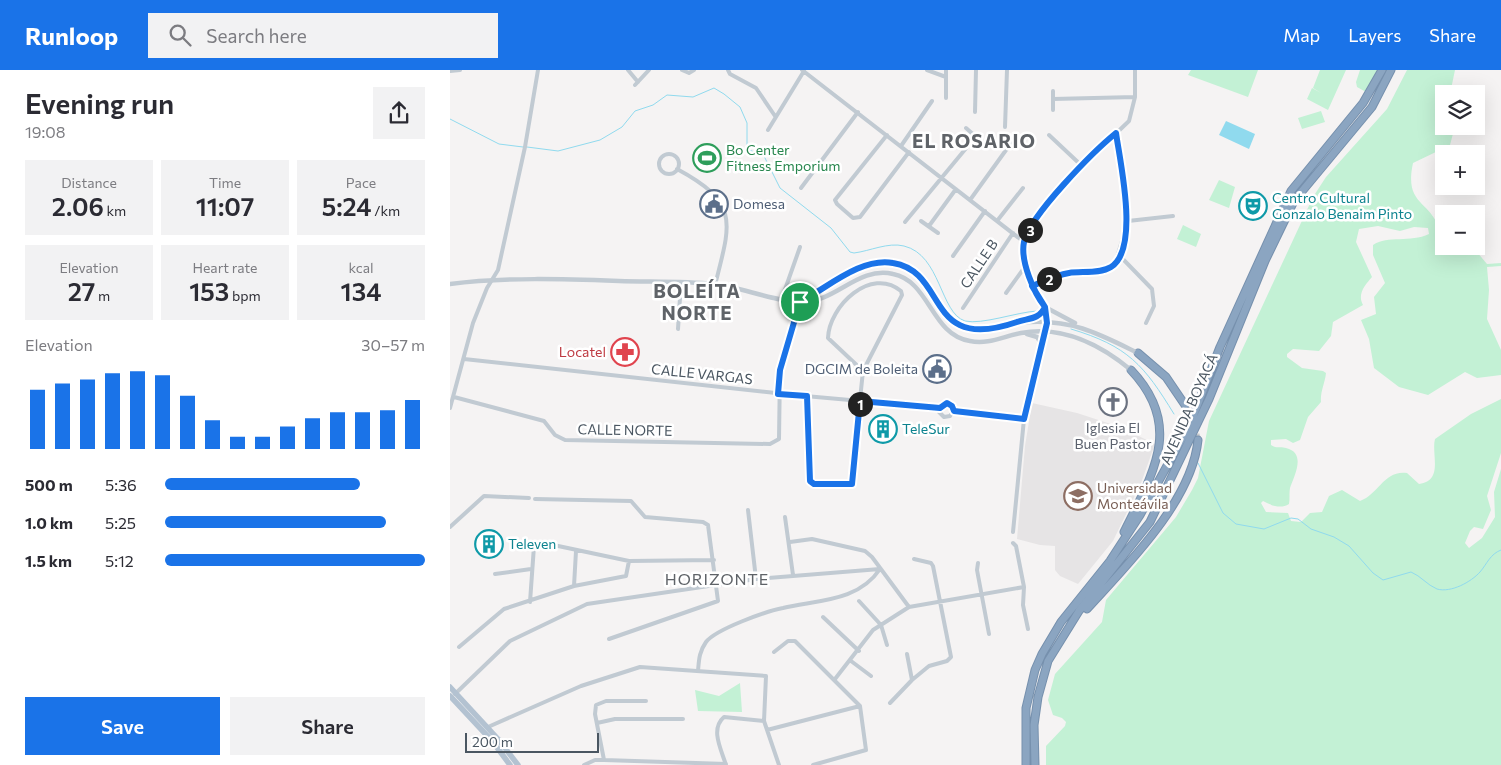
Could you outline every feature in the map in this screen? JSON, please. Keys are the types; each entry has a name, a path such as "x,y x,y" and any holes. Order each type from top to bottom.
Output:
{"highway":[{"name":"AVENIDA BOYACÁ","path":"1026,765 1024,725 1035,670 1061,622 1110,561 1140,515 1190,424 1220,347 1291,191 1363,103 1382,70"},
{"name":"AVENIDA BOYACÁ","path":"1036,765 1034,725 1038,697 1048,661 1066,631 1150,522 1209,399 1265,261 1294,201 1372,107 1391,70"},
{"path":"1138,352 1166,377 1185,405"},
{"path":"1110,561 1148,480 1161,432 1155,404 1148,391 1131,370"},
{"path":"1066,631 1127,565 1170,509 1181,492 1194,461 1198,440"}],"main road":[{"path":"450,686 462,716"},
{"path":"453,695 488,727 518,765"},
{"path":"459,706 493,742 510,765"}],"street":[{"path":"450,72 457,70"},
{"path":"450,408 473,323 498,270 538,70"},
{"path":"628,70 636,84 649,70"},
{"path":"682,70 689,73 694,70"},
{"path":"728,70 730,74 756,88 775,116"},
{"path":"768,130 803,70 1024,242"},
{"path":"927,70 946,77"},
{"path":"946,70 946,98"},
{"path":"976,70 976,112"},
{"path":"1005,127 1007,70"},
{"path":"1013,532 1024,419 1047,323 1045,307 1032,286 1024,242 1034,222 1082,166 1131,119 1135,96 1135,70"},
{"path":"1053,91 1053,110"},
{"path":"1053,99 1135,96"},
{"path":"901,146 932,101"},
{"path":"801,188 858,112"},
{"path":"966,128 977,135 983,143"},
{"path":"1032,286 1069,273 1108,269 1115,264 1120,255 1128,221 1116,133"},
{"path":"887,135 835,200 837,204 857,219 909,152"},
{"path":"905,222 940,177 977,135"},
{"path":"1049,135 1082,166"},
{"path":"970,200 1014,139"},
{"path":"666,154 675,156 678,162 677,169 671,173 664,172 660,168 661,158 666,154"},
{"path":"677,169 708,188 718,198 727,216 728,234 715,284"},
{"path":"997,221 1023,188"},
{"path":"929,226 956,189"},
{"path":"953,256 984,211"},
{"path":"1128,221 1173,216"},
{"path":"922,221 938,233"},
{"name":"CALLE B","path":"962,308 1013,233"},
{"path":"782,298 800,247"},
{"path":"1120,255 1152,288 1154,306 1146,323"},
{"path":"778,394 780,370 800,302 851,272 874,264 896,263 915,273 948,318 966,328 983,330 1011,324 1038,316 1045,307"},
{"path":"1006,294 1027,264"},
{"path":"450,284 493,279 682,282 715,284 800,302 822,299 870,274 895,274 908,280 919,290 941,323 954,335 970,342 996,341 1020,333 1045,331 1071,336 1091,343 1112,354 1131,370"},
{"path":"678,329 682,282"},
{"path":"807,396 810,481 814,484 852,484 863,371 902,295 901,291 891,285 877,282 858,289 845,301 828,334 833,343 863,371"},
{"path":"1045,307 1138,352"},
{"path":"1011,324 1047,323 1081,326"},
{"path":"1020,333 1036,336 1043,346"},
{"name":"CALLE VARGAS","path":"464,359 778,394 940,408"},
{"name":"CALLE NORTE","path":"454,397 544,420 555,435 565,440 770,444 777,441 779,435 778,394"},
{"name":"CALLE VARGAS","path":"949,403 954,411 950,416 944,417 939,412 942,404 949,403"},
{"name":"CALLE VARGAS","path":"954,411 1024,419"},
{"path":"450,527 484,496 529,498"},
{"path":"535,499 628,501 634,503 645,517 706,523 710,529 719,599 716,603 609,638"},
{"path":"748,510 756,579"},
{"path":"785,517 793,574"},
{"path":"790,542 812,539 865,551 872,557 909,607"},
{"path":"530,602 531,569 534,546 536,544 544,543 629,561 714,560"},
{"path":"1013,543 1016,546 1024,587 1023,605 1028,629"},
{"path":"574,586 576,551"},
{"path":"890,703 928,666 950,658 932,564 914,559"},
{"path":"459,647 499,612 574,586 626,576 629,561"},
{"path":"978,564 976,570 989,634"},
{"path":"495,574 531,569"},
{"path":"453,695 505,646 569,611 593,602 793,574 880,569"},
{"path":"698,671 701,652 707,641 716,634 778,609 838,598 871,581 880,569"},
{"path":"835,679 859,651 873,630 909,607 1024,587"},
{"path":"859,601 881,625 888,646"},
{"path":"823,617 859,651"},
{"path":"774,652 788,641 795,640 860,706 866,750 813,765"},
{"path":"907,654 912,680"},
{"path":"851,661 871,676"},
{"path":"488,727 581,686 640,667 766,676 764,722 779,765"},
{"path":"604,760 594,710 600,703 646,701"},
{"path":"767,730 860,706"},
{"path":"584,765 595,760 604,760 726,765 716,728 719,721 724,717 764,722"},
{"path":"597,723 615,718 683,719"}],"shaded area":[{"name":"Universidad Monteávila","path":"1032,403 1077,413 1120,427 1155,444 1141,483 1113,541 1078,584 1060,576 1055,570 1055,546 1040,545 1017,539 1025,446"}],"green space":[{"path":"1191,70 1258,70 1248,97 1188,75"},
{"path":"1320,70 1346,70 1328,110 1307,99 1312,88 1321,93 1313,88"},
{"path":"1360,70 1384,70 1366,92 1357,87 1356,82"},
{"path":"1407,70 1455,70 1452,85 1435,85 1435,135 1453,135 1450,145 1435,145 1435,152 1413,163 1412,187 1419,201 1435,219 1435,255 1480,255 1487,264 1501,263 1501,266 1487,267 1489,290 1487,319 1501,350 1501,375 1477,378 1465,372 1428,395 1399,387 1374,368 1369,339 1361,320 1376,314 1374,297 1385,283 1373,255 1373,245 1385,240 1422,237 1429,234 1428,228 1414,227 1400,231 1378,226 1359,229 1356,242 1372,277 1361,293 1363,305 1333,322 1331,336 1319,351 1293,349 1287,354 1287,357 1302,368 1326,373 1321,402 1308,417 1300,440 1293,443 1286,439 1271,440 1271,445 1284,447 1292,451 1298,460 1290,488 1289,504 1280,507 1263,501 1261,503 1266,512 1288,513 1291,521 1301,522 1310,513 1322,512 1329,496 1342,490 1360,501 1367,498 1387,479 1399,473 1407,473 1419,484 1427,482 1434,472 1435,439 1471,414 1501,399 1501,453 1487,496 1491,510 1483,529 1474,527 1470,531 1465,543 1469,548 1482,538 1495,517 1494,492 1501,469 1501,765 1046,765 1046,746 1065,726 1066,722 1062,718 1053,715 1048,700 1055,674 1102,622 1106,600 1176,517 1192,490 1198,478 1209,421 1313,197 1326,177 1387,109"},
{"path":"1321,111 1325,122 1302,129 1298,118"},
{"path":"1219,180 1235,187 1229,208 1209,200"},
{"path":"1183,225 1201,234 1196,247 1177,239"},
{"path":"740,683 742,712 698,711 695,690 719,696"}],"water":[{"path":"1226,121 1255,134 1249,149 1219,135"}],"waterway":[{"path":"527,147 558,151 600,140 622,127 635,111 653,105 667,95 693,97 714,88 740,107 747,123 747,149 764,156 780,188 831,228 850,252 854,253 898,245 916,251 926,260 950,307 957,316 965,321 990,320 1037,311"},
{"path":"450,119 499,144 523,147"},
{"path":"1071,329 1121,350 1153,382 1174,414"},
{"path":"1198,463 1223,513 1236,524 1264,529 1291,518 1298,519 1311,529 1334,537 1349,546 1373,573 1383,580 1411,572 1437,589 1454,588 1476,576 1491,557 1501,550"}],"tunnel":[{"path":"1185,405 1198,440"}],"place":[{"name":"Bo Center Fitness Emporium","path":"707,158"},
{"name":"Domesa","path":"714,204"},
{"name":"Centro Cultural Gonzalo Benaim Pinto","path":"1253,206"},
{"name":"Locatel","path":"625,352"},
{"name":"DGCIM de Boleita","path":"937,369"},
{"name":"Iglesia El Buen Pastor","path":"1113,402"},
{"name":"TeleSur","path":"883,429"},
{"name":"Universidad Monteávila","path":"1078,496"},
{"name":"Televen","path":"489,544"}],"district":[{"name":"EL ROSARIO","path":"974,141"},
{"name":"BOLEÍTA NORTE","path":"697,302"},
{"name":"HORIZONTE","path":"717,579"}],"route":[{"path":"800,302 799,312 780,370 778,394 807,396 810,481 812,483 850,486 852,484 860,401 940,408 942,404 949,403 954,411 1024,419 1047,323 1045,307 1032,286 1069,273 1108,269 1115,264 1120,255 1128,221 1127,202 1116,133 1082,166 1034,222 1024,242 1024,253 1032,286 1037,296 1045,307 1040,316 983,330 966,328 948,318 915,273 896,263 885,262 851,272 800,302"}]}
